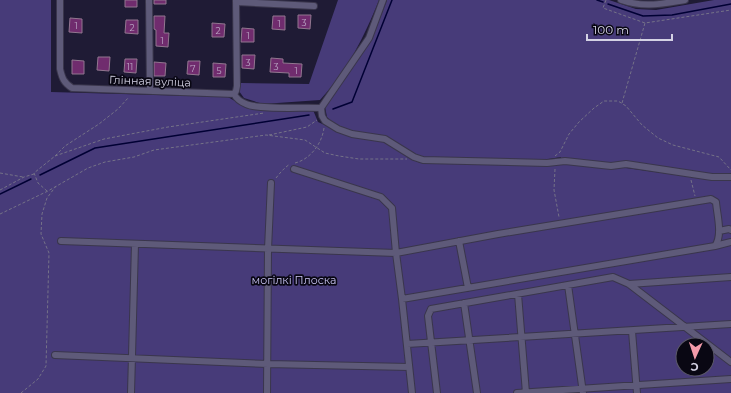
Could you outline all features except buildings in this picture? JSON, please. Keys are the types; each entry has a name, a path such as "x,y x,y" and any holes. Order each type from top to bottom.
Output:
{"street":[{"name":"Глінная вуліца","path":"60,0 60,69 62,78 66,84 75,89 234,94"},
{"path":"149,0 150,91"},
{"path":"383,0 369,38 321,108 324,119 338,129 352,134 385,139 414,157 423,160 547,163 566,161 611,166 626,164 712,177 731,177"},
{"path":"621,0 635,5 655,5 685,0"},
{"path":"314,6 236,1 237,86 234,94 246,104 262,107 321,108"},
{"path":"294,169 381,197 392,208 412,393"},
{"path":"267,393 268,249 271,184"},
{"path":"61,241 396,253 711,198 716,202 719,231 718,242 715,246"},
{"path":"719,231 731,230"},
{"path":"459,241 468,288"},
{"path":"402,300 731,242"},
{"path":"131,393 136,244"},
{"path":"437,393 428,316 431,309 613,277 629,284 684,328 731,362"},
{"path":"629,284 731,277"},
{"path":"568,285 582,391"},
{"path":"518,294 526,393"},
{"path":"464,303 477,393"},
{"path":"407,344 731,324"},
{"path":"632,331 638,393"},
{"path":"55,355 268,364 410,367"},
{"path":"517,393 582,391 731,378"}],"path":[{"path":"606,0 603,8 645,23 731,10"},
{"path":"622,103 645,23"},
{"path":"0,190 34,173 55,156 64,146 109,117 134,90"},
{"path":"547,163 560,152 569,134 594,108 604,101 618,101 626,106 642,125 658,138 673,145 719,158 731,170"},
{"path":"55,156 104,139 168,127 263,114 268,111"},
{"path":"0,214 48,191 88,168 105,162 134,157 154,150 266,135 307,127 324,119 323,134 317,148"},
{"path":"266,135 305,140 325,153 339,156 359,159 409,160"},
{"path":"555,162 554,190 561,223"},
{"path":"0,173 24,177"},
{"path":"34,173 38,183 48,191"},
{"path":"690,174 695,201"},
{"path":"21,393 38,379 46,366 49,253 41,234 42,214 47,198 57,185"}],"green space":[{"name":"могілкі Плоска","path":"0,0 51,0 51,92 228,97 245,107 258,110 313,110 318,122 351,137 386,142 420,163 560,165 561,157 542,160 424,158 409,151 389,138 353,131 335,125 327,117 325,107 373,36 387,0 609,0 636,9 656,10 714,0 731,0 731,175 703,173 621,161 619,167 677,175 731,180 731,393 0,393"},
{"path":"338,0 379,0 347,65 320,100 263,104 244,98 239,91 241,83 309,84"}],"waterway":[{"path":"333,109 352,102 392,0"},
{"path":"597,0 603,2"},
{"path":"608,4 643,16 672,15 731,4"},
{"path":"40,175 95,148 309,115"},
{"path":"0,194 31,179"}]}
